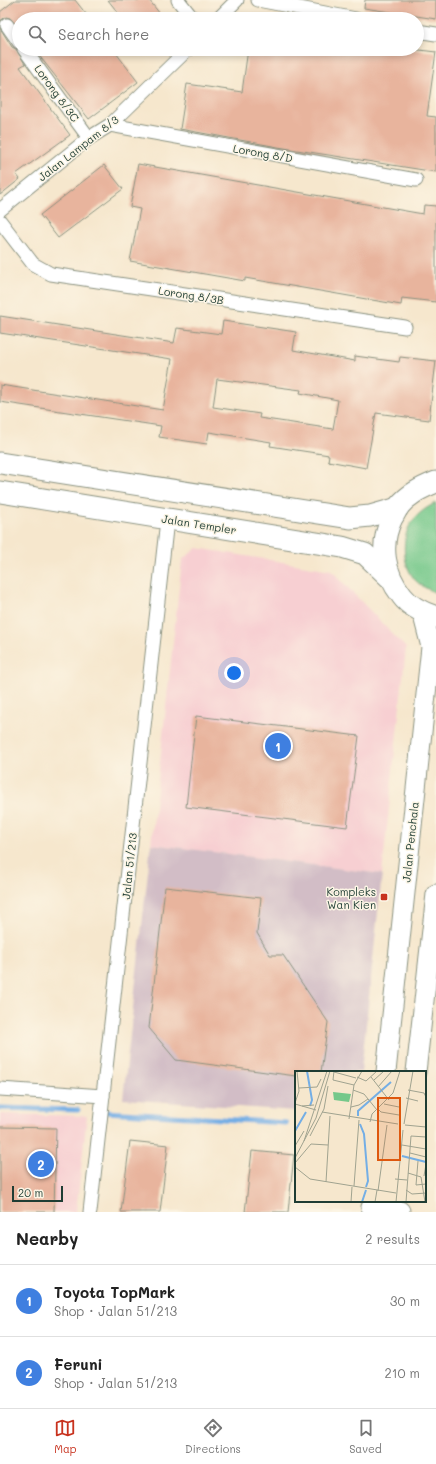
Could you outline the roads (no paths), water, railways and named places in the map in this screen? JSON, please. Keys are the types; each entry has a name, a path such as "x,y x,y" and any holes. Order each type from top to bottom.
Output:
{"main road":[{"path":"0,463 350,518 370,516 398,508"},
{"path":"429,614 403,598 389,577 384,555 387,530 398,508 415,491 436,482"},
{"name":"Jalan Templer","path":"0,492 342,547 364,554 389,577"},
{"name":"Jalan Penchala","path":"386,1071 431,647 429,614"},
{"path":"416,1071 436,894"},
{"path":"371,1207 400,1208"}],"street":[{"path":"178,0 188,12"},
{"path":"225,12 237,0"},
{"path":"258,0 320,12"},
{"path":"7,26 12,33"},
{"path":"424,32 436,34"},
{"name":"Lorong 8/3C","path":"29,56 89,138"},
{"name":"Jalan Lampam 8/3","path":"0,210 89,138 110,125 181,56"},
{"name":"Lorong 8/D","path":"110,125 416,180"},
{"name":"Lorong 8/3B","path":"0,221 33,264 51,274 405,327"},
{"name":"Jalan 51/213","path":"90,1212 167,520"},
{"path":"0,1089 103,1096"}],"waterway":[{"path":"0,1108 78,1110"},
{"path":"106,1112 286,1123"}],"place":[{"name":"Toyota TopMark","path":"278,746"},
{"name":"Kompleks Wan Kien","path":"384,897"},
{"name":"Feruni","path":"41,1164"}]}
